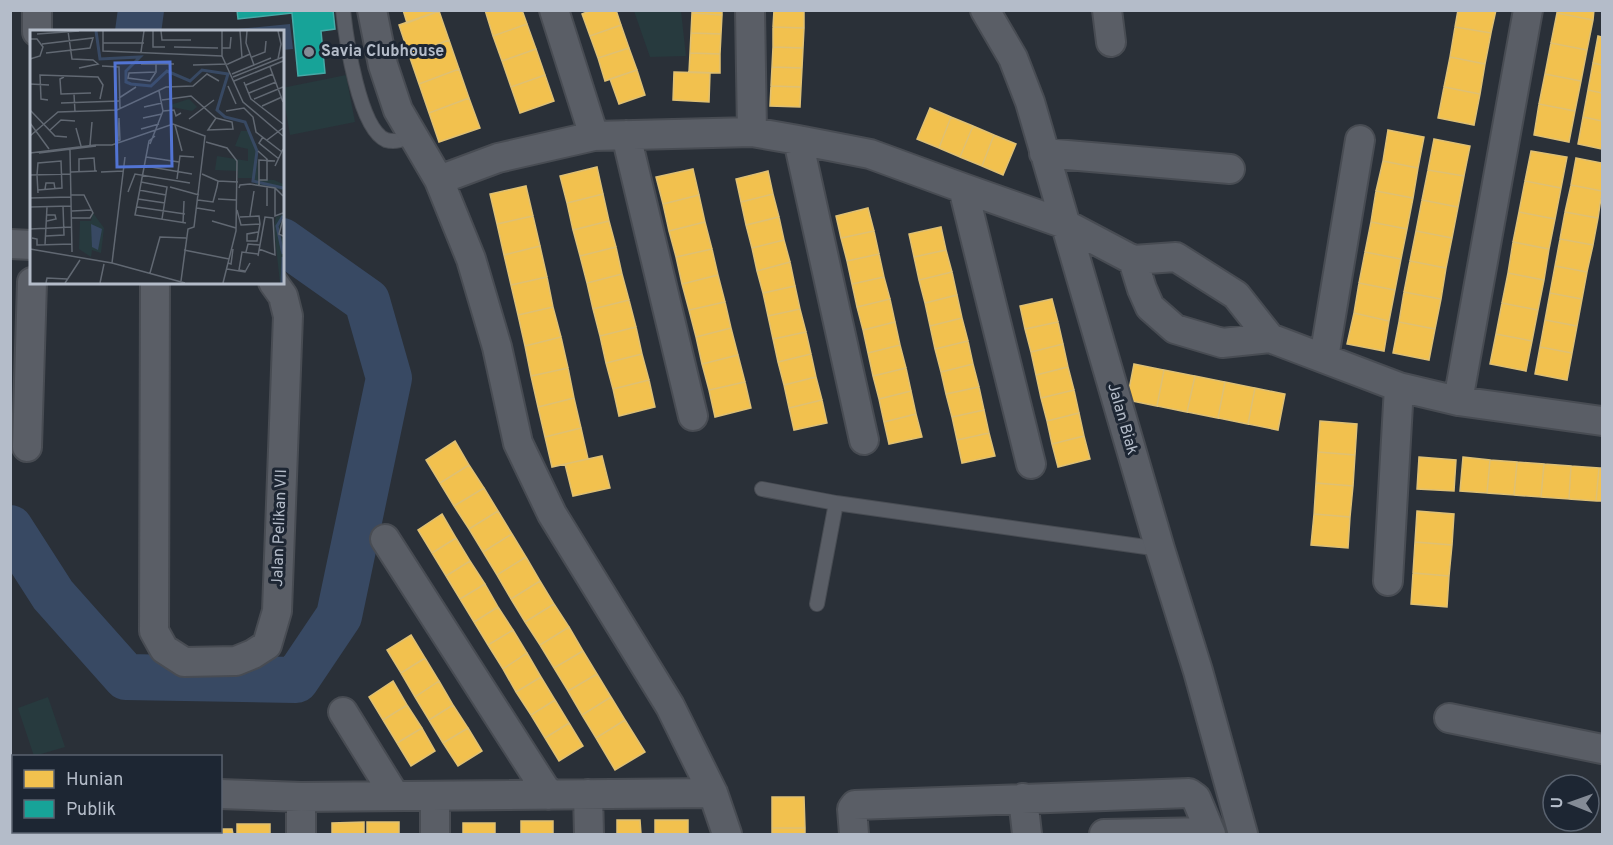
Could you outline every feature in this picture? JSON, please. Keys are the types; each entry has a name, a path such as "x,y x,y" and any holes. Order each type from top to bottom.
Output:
{"street":[{"path":"37,10 37,30"},
{"path":"372,10 383,65 398,110 439,180 471,259 497,347 518,442 552,514 670,706 713,793 727,834"},
{"path":"554,10 594,136"},
{"path":"750,10 752,132"},
{"name":"Jalan Biak","path":"985,10 1013,58 1030,102 1160,549 1198,671 1243,834"},
{"path":"1107,10 1111,42"},
{"path":"1458,401 1528,10"},
{"path":"439,180 498,158 594,136 752,132 798,140 870,154 1065,224 1133,260 1176,257 1236,294 1270,338"},
{"path":"626,135 693,416"},
{"path":"798,140 864,440"},
{"path":"1324,358 1360,140"},
{"path":"1044,153 1230,169"},
{"path":"963,188 1031,464"},
{"path":"10,244 30,245"},
{"path":"1133,260 1150,307 1175,329 1221,343 1270,338 1399,387 1458,401 1602,421"},
{"path":"27,447 32,284"},
{"name":"Jalan Pelikan VII","path":"155,284 154,631 164,649 184,662 236,661 253,654 267,645 277,611 288,316 283,297 274,284"},
{"path":"1388,581 1399,387"},
{"path":"385,539 549,795"},
{"path":"343,712 395,796"},
{"path":"1449,718 1602,749"},
{"path":"222,794 301,797 713,793"},
{"path":"854,834 852,809 855,805 1189,793 1195,796 1211,833 1104,834"},
{"path":"588,794 589,834"},
{"path":"435,796 435,834"},
{"path":"301,797 301,834"},
{"path":"1023,798 1027,834"}],"lane":[{"path":"343,10 347,49 366,114 375,131 386,140 398,141 413,135"},
{"path":"762,489 836,503 1160,549"},
{"path":"817,604 836,503"}],"green space":[{"path":"634,11 681,11 686,56 650,57"},
{"path":"346,75 355,122 290,135 284,88"},
{"path":"48,697 65,747 34,755 18,708"}],"water":[{"path":"290,24 293,49 284,50 284,30 237,29"}],"building: Hunian":[{"path":"403,10 442,10 407,23"},
{"path":"485,10 522,10 527,24 493,36"},
{"path":"592,10 616,10 621,25 590,36 582,14"},
{"path":"692,10 722,10 722,15 692,13"},
{"path":"774,10 804,10 804,28 773,27"},
{"path":"1458,10 1496,10 1491,33 1455,27"},
{"path":"1557,10 1594,10 1593,20 1557,13"},
{"path":"439,11 449,40 409,55 399,25"},
{"path":"692,13 722,15 721,34 691,33"},
{"path":"1557,13 1593,20 1587,50 1551,43"},
{"path":"527,24 536,49 502,61 493,36"},
{"path":"621,25 629,48 598,58 590,36"},
{"path":"773,27 804,28 803,48 773,47"},
{"path":"1455,27 1491,33 1485,64 1450,57"},
{"path":"691,33 721,34 720,54 690,53"},
{"path":"1598,36 1602,37 1602,65 1593,63"},
{"path":"449,40 459,69 419,84 409,55"},
{"path":"1551,43 1587,50 1581,81 1545,74"},
{"path":"773,47 803,48 802,68 772,67"},
{"path":"629,48 637,70 605,81 598,58"},
{"path":"536,49 545,75 511,87 502,61"},
{"path":"690,53 720,54 720,73 689,72"},
{"path":"1450,57 1485,64 1480,94 1444,87"},
{"path":"1593,63 1602,65 1602,93 1588,90"},
{"path":"772,67 802,68 801,87 771,86"},
{"path":"459,69 469,98 429,113 419,84"},
{"path":"637,70 645,95 619,104 610,79"},
{"path":"674,72 710,73 709,102 673,100"},
{"path":"1545,74 1581,81 1575,111 1539,104"},
{"path":"545,75 554,101 520,113 511,87"},
{"path":"771,86 801,87 800,107 770,106"},
{"path":"1444,87 1480,94 1474,125 1438,118"},
{"path":"1588,90 1602,93 1602,121 1583,117"},
{"path":"469,98 480,128 439,142 429,113"},
{"path":"1539,104 1575,111 1569,142 1534,135"},
{"path":"930,108 951,117 939,148 917,139"},
{"path":"951,117 973,126 960,157 939,148"},
{"path":"1583,117 1602,121 1602,149 1578,144"},
{"path":"973,126 994,135 982,166 960,157"},
{"path":"1388,130 1424,137 1418,168 1383,161"},
{"path":"994,135 1016,144 1003,175 982,166"},
{"path":"1434,139 1470,146 1464,176 1428,170"},
{"path":"1531,151 1567,157 1561,188 1525,181"},
{"path":"1576,158 1602,163 1602,191 1571,185"},
{"path":"1383,161 1418,168 1413,198 1376,191"},
{"path":"597,167 603,194 567,203 560,176"},
{"path":"693,169 699,195 663,204 656,177"},
{"path":"1428,170 1464,176 1458,207 1422,200"},
{"path":"768,171 773,194 741,202 736,179"},
{"path":"1525,181 1561,188 1555,219 1519,212"},
{"path":"1571,185 1602,191 1598,218 1565,212"},
{"path":"526,186 533,216 497,224 490,194"},
{"path":"1376,191 1413,198 1407,229 1371,222"},
{"path":"603,194 609,221 573,230 567,203"},
{"path":"773,194 779,217 746,225 741,202"},
{"path":"699,195 705,222 669,231 663,204"},
{"path":"1422,200 1458,207 1452,238 1416,231"},
{"path":"868,208 874,231 841,238 836,216"},
{"path":"1519,212 1555,219 1549,249 1513,242"},
{"path":"1565,212 1598,218 1593,245 1560,239"},
{"path":"533,216 540,246 504,255 497,224"},
{"path":"779,217 784,240 752,248 746,225"},
{"path":"609,221 616,247 580,256 573,230"},
{"path":"705,222 712,249 676,257 669,231"},
{"path":"1371,222 1407,229 1401,259 1365,252"},
{"path":"941,227 946,250 914,257 909,234"},
{"path":"874,231 879,254 847,261 841,238"},
{"path":"1416,231 1452,238 1446,268 1410,261"},
{"path":"1560,239 1593,245 1587,272 1555,266"},
{"path":"784,240 790,262 757,271 752,248"},
{"path":"1513,242 1549,249 1544,280 1508,273"},
{"path":"540,246 547,277 511,285 504,255"},
{"path":"616,247 622,274 587,283 580,256"},
{"path":"712,249 718,275 682,284 676,257"},
{"path":"946,250 952,272 919,280 914,257"},
{"path":"1365,252 1401,259 1395,290 1359,283"},
{"path":"879,254 884,277 852,284 847,261"},
{"path":"1410,261 1446,268 1441,299 1404,292"},
{"path":"790,262 795,286 763,293 757,271"},
{"path":"1555,266 1587,272 1582,299 1550,293"},
{"path":"952,272 957,295 925,303 919,280"},
{"path":"1508,273 1544,280 1538,310 1502,303"},
{"path":"622,274 629,300 593,309 587,283"},
{"path":"718,275 725,302 689,310 682,284"},
{"path":"547,277 553,307 518,315 511,285"},
{"path":"884,277 890,299 857,307 852,284"},
{"path":"1359,283 1395,290 1389,321 1354,313"},
{"path":"795,286 800,309 768,316 763,293"},
{"path":"1404,292 1441,299 1435,329 1399,322"},
{"path":"1550,293 1582,299 1577,326 1545,320"},
{"path":"957,295 962,318 930,326 925,303"},
{"path":"890,299 895,322 863,330 857,307"},
{"path":"1052,299 1058,322 1025,329 1020,306"},
{"path":"629,300 636,327 600,336 593,309"},
{"path":"725,302 731,328 696,337 689,310"},
{"path":"1502,303 1538,310 1532,341 1496,334"},
{"path":"553,307 561,337 525,346 518,315"},
{"path":"800,309 806,332 773,339 768,316"},
{"path":"1354,313 1389,321 1384,351 1347,344"},
{"path":"962,318 968,341 935,349 930,326"},
{"path":"1545,320 1577,326 1572,353 1540,347"},
{"path":"895,322 900,345 868,353 863,330"},
{"path":"1058,322 1063,344 1031,352 1025,329"},
{"path":"1399,322 1435,329 1429,360 1393,353"},
{"path":"636,327 642,354 606,363 600,336"},
{"path":"731,328 738,355 702,364 696,337"},
{"path":"806,332 811,354 778,362 773,339"},
{"path":"1496,334 1532,341 1526,371 1490,364"},
{"path":"561,337 568,368 531,376 525,346"},
{"path":"968,341 973,364 941,372 935,349"},
{"path":"1063,344 1068,367 1036,375 1031,352"},
{"path":"900,345 906,368 873,376 868,353"},
{"path":"1540,347 1572,353 1567,380 1535,374"},
{"path":"642,354 649,380 613,389 606,363"},
{"path":"811,354 816,377 784,385 778,362"},
{"path":"738,355 745,382 709,390 702,364"},
{"path":"973,364 979,387 946,394 941,372"},
{"path":"1134,364 1164,370 1157,406 1127,400"},
{"path":"1068,367 1074,390 1041,398 1036,375"},
{"path":"568,368 574,398 538,407 531,376"},
{"path":"906,368 911,391 879,399 873,376"},
{"path":"1164,370 1195,376 1187,412 1157,406"},
{"path":"1195,376 1225,382 1218,418 1187,412"},
{"path":"816,377 822,400 789,408 784,385"},
{"path":"649,380 655,407 619,416 613,389"},
{"path":"745,382 751,408 715,417 709,390"},
{"path":"1225,382 1255,388 1248,424 1218,418"},
{"path":"979,387 984,410 952,417 946,394"},
{"path":"1255,388 1285,394 1278,430 1248,424"},
{"path":"1074,390 1079,413 1047,421 1041,398"},
{"path":"911,391 916,414 884,422 879,399"},
{"path":"574,398 581,428 545,437 538,407"},
{"path":"822,400 827,423 794,430 789,408"},
{"path":"984,410 989,433 957,440 952,417"},
{"path":"1079,413 1084,436 1052,444 1047,421"},
{"path":"916,414 922,437 889,444 884,422"},
{"path":"1320,421 1357,424 1355,455 1318,452"},
{"path":"581,428 588,459 552,467 545,437"},
{"path":"989,433 995,456 962,463 957,440"},
{"path":"1084,436 1090,459 1058,467 1052,444"},
{"path":"455,441 469,465 440,483 426,460"},
{"path":"1318,452 1355,455 1353,486 1316,483"},
{"path":"602,456 610,488 573,496 565,464"},
{"path":"1419,457 1456,460 1454,491 1417,489"},
{"path":"1463,457 1490,460 1487,493 1460,491"},
{"path":"1490,460 1517,462 1514,495 1487,493"},
{"path":"1517,462 1544,464 1541,497 1514,495"},
{"path":"1544,464 1571,466 1569,499 1541,497"},
{"path":"469,465 484,488 454,506 440,483"},
{"path":"1571,466 1599,468 1596,501 1569,499"},
{"path":"1599,468 1602,468 1602,501 1596,501"},
{"path":"1316,483 1353,486 1350,517 1314,514"},
{"path":"484,488 498,511 469,529 454,506"},
{"path":"498,511 512,534 483,552 469,529"},
{"path":"1417,511 1454,514 1452,545 1415,542"},
{"path":"442,514 456,538 432,553 418,530"},
{"path":"1314,514 1350,517 1348,548 1311,545"},
{"path":"512,534 526,557 497,575 483,552"},
{"path":"456,538 470,561 446,576 432,553"},
{"path":"1415,542 1452,545 1449,576 1413,573"},
{"path":"526,557 540,581 511,599 497,575"},
{"path":"470,561 485,584 460,599 446,576"},
{"path":"1413,573 1449,576 1447,607 1411,604"},
{"path":"540,581 554,604 525,622 511,599"},
{"path":"485,584 498,607 474,622 460,599"},
{"path":"554,604 569,627 540,645 525,622"},
{"path":"498,607 513,630 488,645 474,622"},
{"path":"569,627 583,651 554,668 540,645"},
{"path":"513,630 527,653 503,669 488,645"},
{"path":"411,635 425,658 401,673 387,650"},
{"path":"583,651 597,674 568,691 554,668"},
{"path":"527,653 541,677 516,692 503,669"},
{"path":"425,658 439,681 415,697 401,673"},
{"path":"597,674 611,697 582,715 568,691"},
{"path":"541,677 555,700 531,715 516,692"},
{"path":"393,681 407,705 383,720 369,697"},
{"path":"439,681 453,705 429,720 415,697"},
{"path":"611,697 625,720 596,738 582,715"},
{"path":"555,700 569,723 545,738 531,715"},
{"path":"407,705 422,728 397,743 383,720"},
{"path":"453,705 468,728 443,743 429,720"},
{"path":"625,720 645,752 615,770 596,738"},
{"path":"569,723 583,746 559,761 545,738"},
{"path":"422,728 435,751 411,766 397,743"},
{"path":"468,728 482,751 458,766 443,743"},
{"path":"772,797 804,797 805,828 772,828"},
{"path":"617,820 640,820 641,834 617,834"},
{"path":"655,820 688,820 688,834 655,834"},
{"path":"521,821 553,821 553,834 521,834"},
{"path":"364,822 364,834 332,834 332,823"},
{"path":"367,822 399,822 399,834 367,834"},
{"path":"463,823 495,823 495,834 463,834"},
{"path":"237,824 270,824 270,834 237,834"},
{"path":"772,828 805,828 805,834 772,834"},
{"path":"222,829 232,829 233,834 200,834 222,833"},
{"path":"71,833 103,833 103,834"},
{"path":"109,833 142,833 142,834"}],"building: Publik":[{"name":"Savia Clubhouse","path":"237,10 333,10 335,29 321,31 325,73 298,76 292,13 238,19"}],"waterway":[{"path":"138,30 141,10"},
{"path":"10,528 53,595 126,677 296,680 339,616 389,378 367,301 284,242"}],"place":[{"name":"Savia Clubhouse","path":"309,52"}]}
